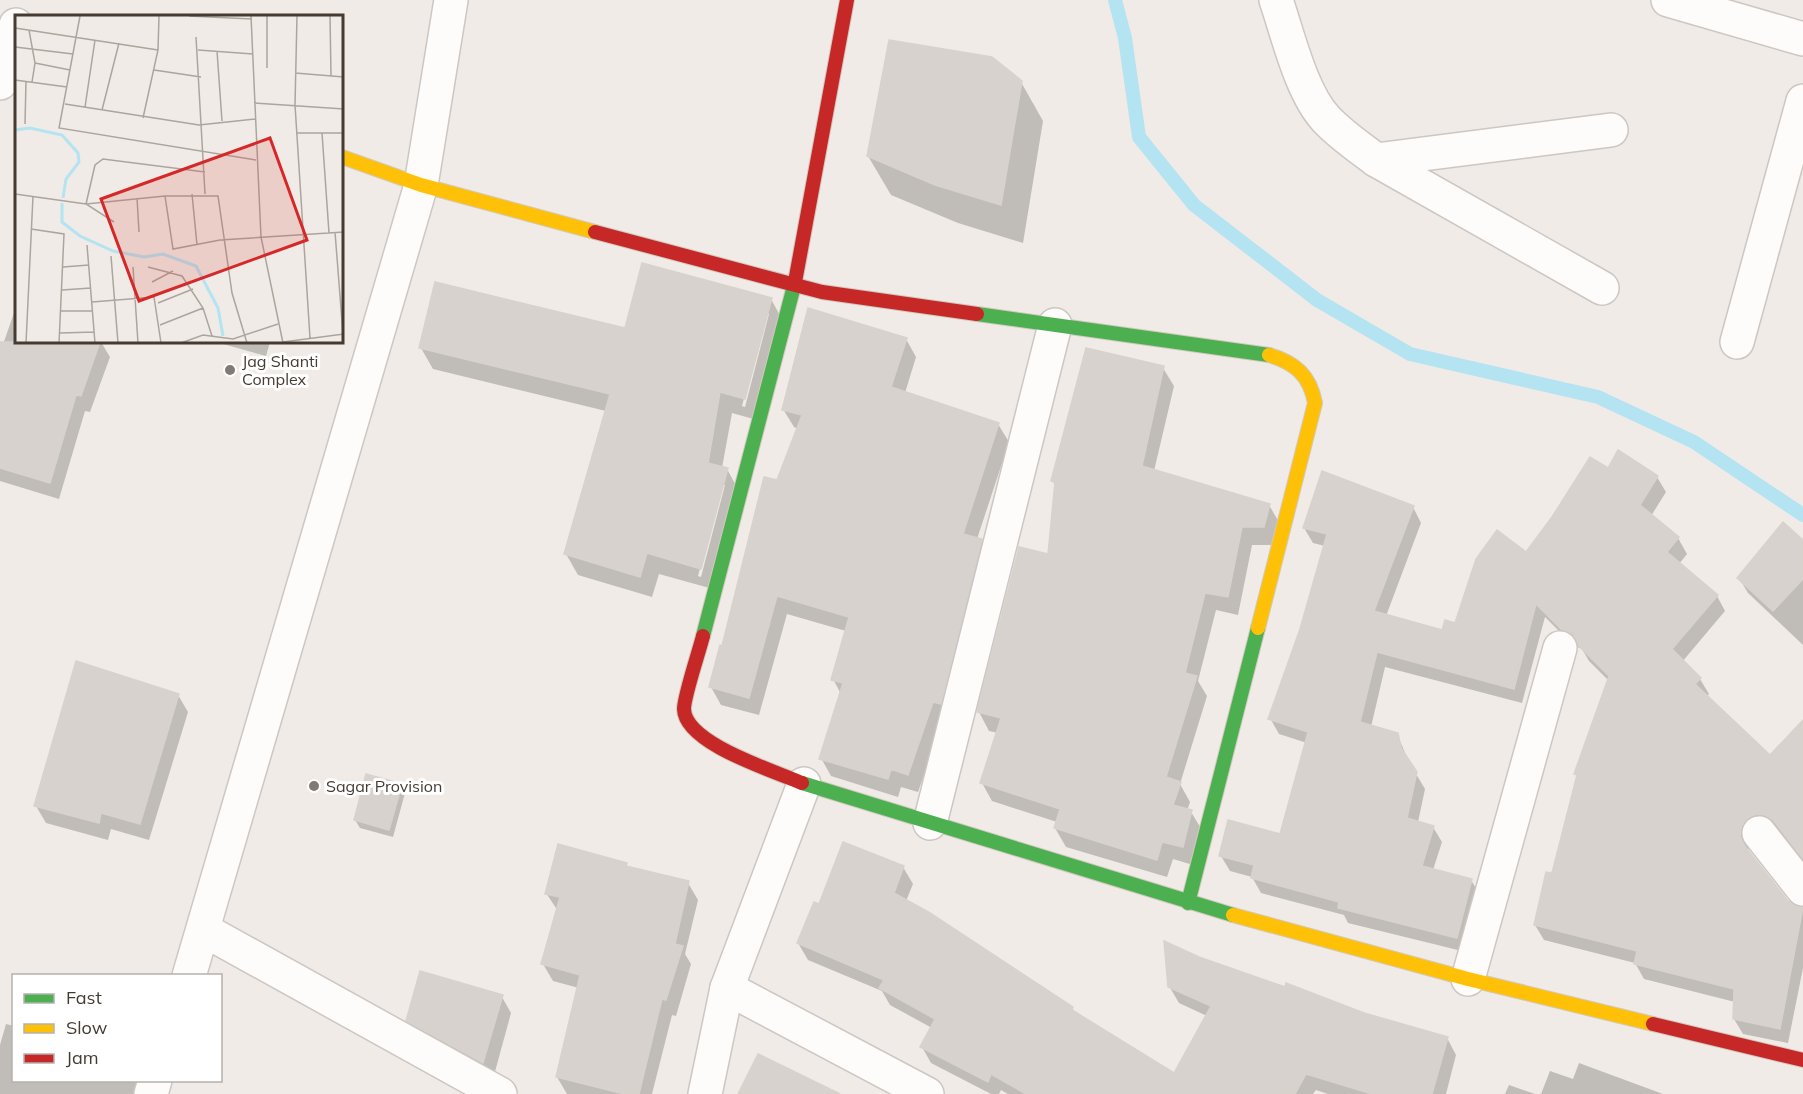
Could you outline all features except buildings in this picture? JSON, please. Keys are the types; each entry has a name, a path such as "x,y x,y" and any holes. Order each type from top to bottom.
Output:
{"street":[{"path":"19,15 24,0"},
{"path":"189,974 421,185 451,0"},
{"path":"847,0 795,284 684,709 689,723 711,744 804,784 1188,903 1468,979 1803,1060"},
{"path":"1276,0 1308,90 1324,117 1344,136 1376,160 1602,288"},
{"path":"1668,0 1803,39"},
{"path":"0,83 13,32"},
{"path":"1737,342 1803,101"},
{"path":"1376,160 1611,130"},
{"path":"344,158 421,185 822,292 1271,355 1297,366 1312,383 1315,403 1188,903"},
{"path":"930,823 1054,325"},
{"path":"1468,979 1560,648"},
{"path":"705,1094 727,988 804,784"},
{"path":"1759,833 1803,889"},
{"path":"204,930 500,1094"},
{"path":"727,988 927,1094"}],"waterway":[{"path":"1115,0 1125,38 1139,137 1194,205 1317,300 1410,354 1598,397 1694,442 1803,515"}],"traffic: fast":[{"path":"703,636 795,282"},
{"path":"977,314 1269,355"},
{"path":"1188,903 1258,628"},
{"path":"802,783 1233,915"}],"traffic: slow":[{"path":"344,158 421,185 595,232"},
{"path":"1258,628 1315,403 1310,385 1300,372 1287,362 1269,355"},
{"path":"1233,915 1468,979 1653,1024"}],"traffic: jam":[{"path":"795,282 847,0"},
{"path":"595,232 822,292 977,314"},
{"path":"703,636 685,703 684,709 688,722 699,734 733,755 802,783"},
{"path":"1653,1024 1803,1060"}],"place":[{"name":"Jag Shanti Complex","path":"230,370"},
{"name":"Sagar Provision","path":"314,786"}]}
